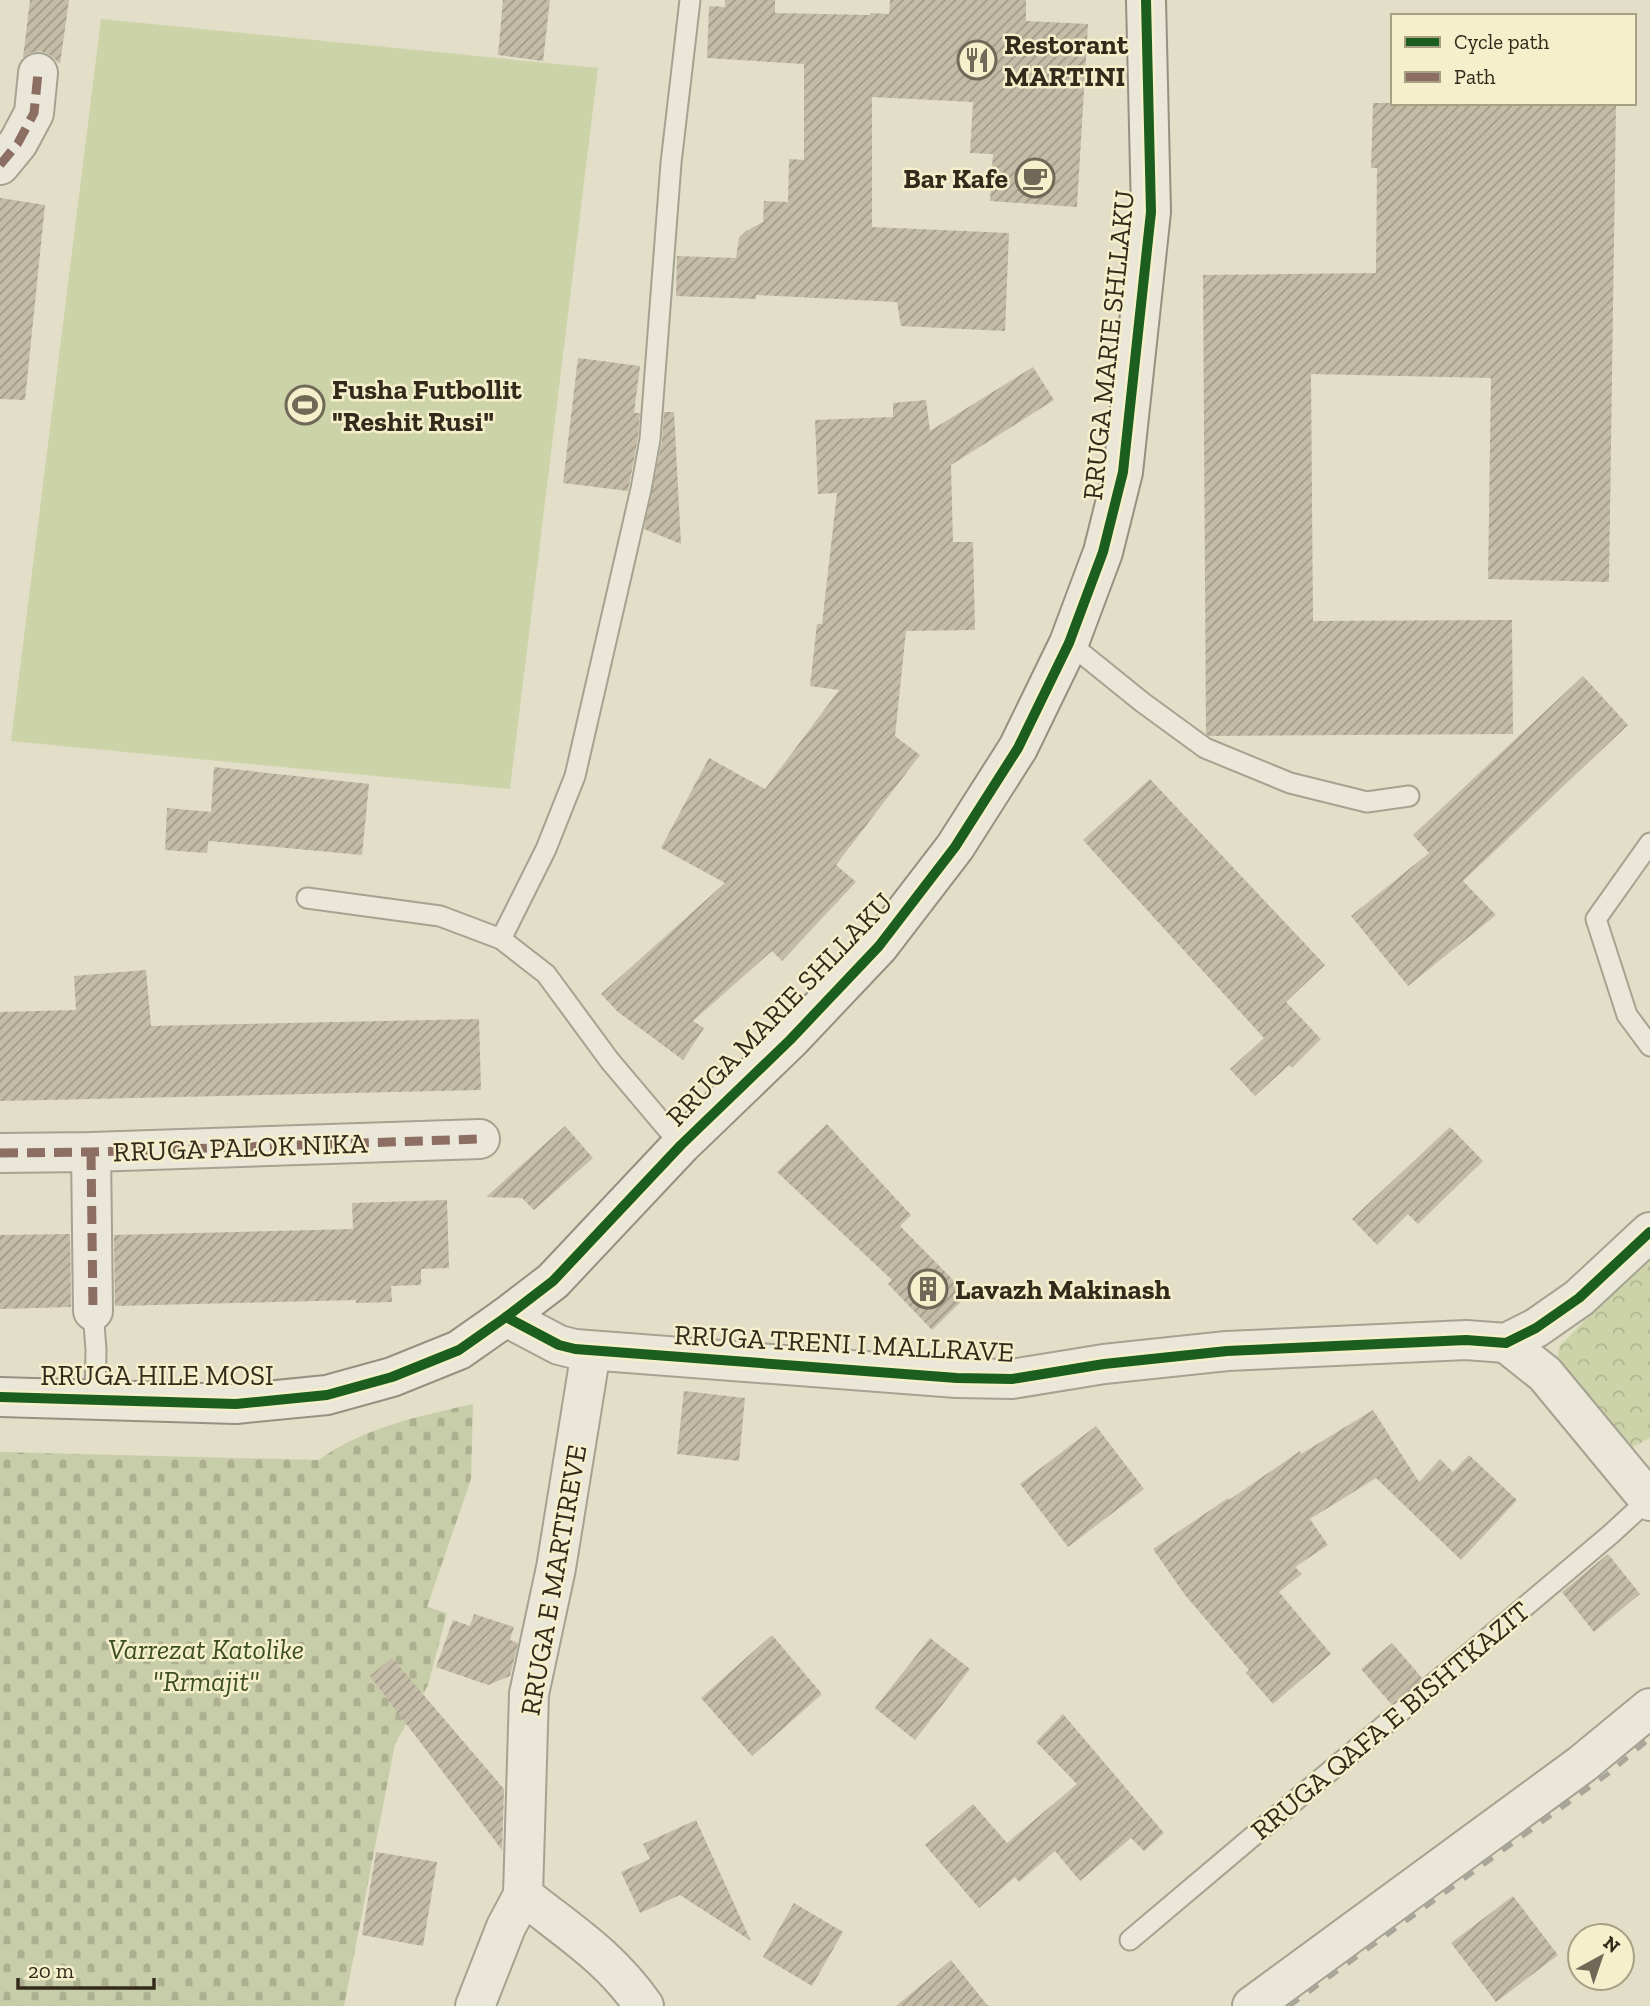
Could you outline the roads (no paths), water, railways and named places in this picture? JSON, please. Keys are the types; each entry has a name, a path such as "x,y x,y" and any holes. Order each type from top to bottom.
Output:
{"street":[{"name":"RRUGA MARIE SHLLAKU","path":"506,1317 553,1280 681,1145 789,1040 879,946 955,847 1018,748 1069,643 1103,552 1123,472 1151,212 1146,0"},
{"path":"0,165 18,143 34,113 38,73"},
{"name":"RRUGA PALOK NIKA","path":"0,1153 480,1139"},
{"path":"91,1152 93,1311"},
{"path":"1506,1343 1536,1328 1579,1298 1650,1232"},
{"name":"RRUGA TRENI I MALLRAVE","path":"506,1317 559,1345 592,1350 957,1378 1012,1379 1104,1364 1227,1350 1466,1340 1506,1343"},
{"name":"RRUGA HILE MOSI","path":"0,1397 236,1404 327,1395 392,1377 459,1350 506,1317"},
{"name":"RRUGA QAFA E BISHTKAZIT","path":"1506,1343 1545,1374 1649,1500"},
{"name":"RRUGA E MARTIREVE","path":"475,2006 506,1927 523,1895 529,1694 556,1568 592,1350"},
{"path":"1252,2006 1582,1764 1650,1708"},
{"path":"523,1895 593,1947 626,1980 643,2006"}],"lane":[{"path":"502,939 546,849 575,776 641,489 650,439 670,163 690,0"},
{"path":"1069,643 1205,748 1290,783 1367,802 1409,796"},
{"path":"1650,842 1595,919 1628,1015 1650,1046"},
{"name":"RRUGA MARIE SHLLAKU","path":"307,898 440,916 502,939 546,974 610,1061 681,1145"},
{"path":"93,1311 96,1350 95,1398"},
{"name":"RRUGA QAFA E BISHTKAZIT","path":"1130,1940 1649,1500"}],"railway":[{"path":"1289,2006 1609,1773 1650,1738"}],"place":[{"name":"Restorant MARTINI","path":"977,60"},
{"name":"Bar Kafe","path":"1035,178"},
{"name":"Fusha Futbollit \"Reshit Rusi\"","path":"305,405"},
{"name":"Lavazh Makinash","path":"928,1289"}],"park label":[{"name":"Varrezat Katolike \"Rrmajit\"","path":"206,1665"}]}
